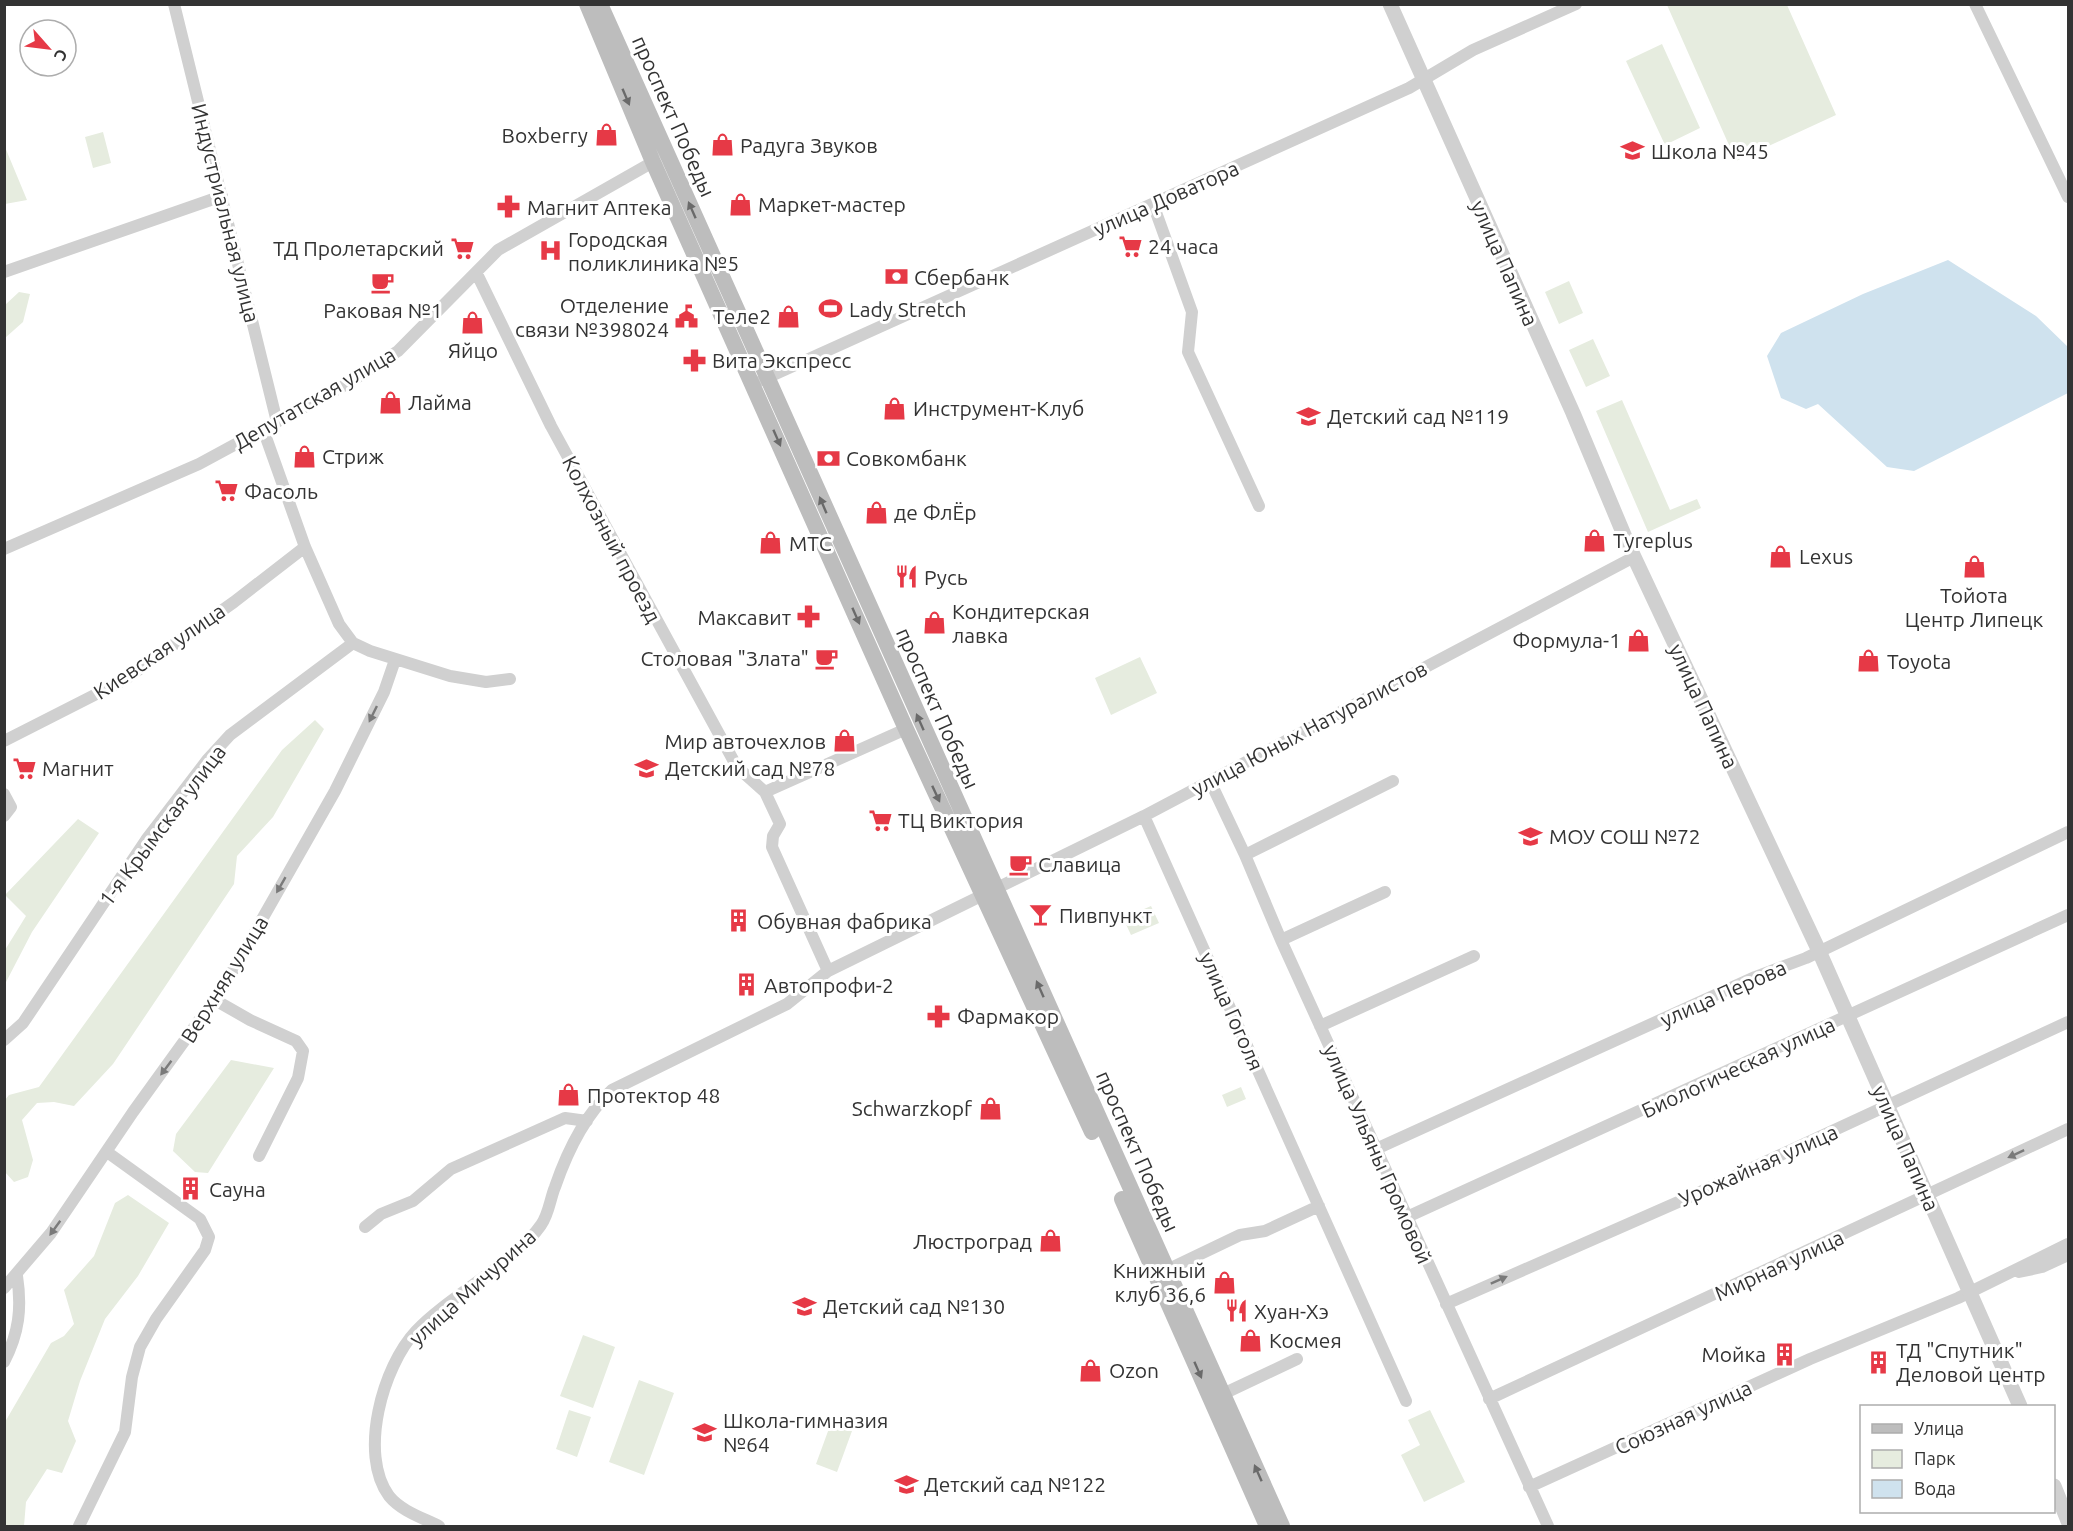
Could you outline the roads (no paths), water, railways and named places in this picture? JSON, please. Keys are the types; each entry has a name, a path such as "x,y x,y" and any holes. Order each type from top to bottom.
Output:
{"main road":[{"name":"проспект Победы","path":"587,4 653,162 760,381 989,893 1267,1527"},
{"name":"проспект Победы","path":"600,4 906,729 989,893 1167,1270 1282,1527"}],"street":[{"name":"Индустриальная улица","path":"174,4 277,422"},
{"name":"улица Папина","path":"1390,4 1634,557 1819,951 2019,1405"},
{"name":"улица Доватора","path":"760,381 1424,81 1473,50 1576,4"},
{"path":"1974,4 2068,197"},
{"name":"Депутатская улица","path":"4,549 199,464 346,384 398,351 477,274 498,250 653,162"},
{"path":"4,272 222,196"},
{"path":"1153,204 1192,312 1188,352 1259,506"},
{"name":"Колхозный проезд","path":"477,274 551,426 737,767 765,792 780,824 772,836 772,847 828,971"},
{"path":"263,429 305,547 339,624 353,643 395,660 450,676 486,682 510,679"},
{"name":"Киевская улица","path":"4,741 124,680 234,602 305,547"},
{"name":"улица Юных Натуралистов","path":"989,893 1144,816 1634,557"},
{"name":"1-я Крымская улица","path":"4,1040 23,1023 146,840 208,759 230,735 353,643"},
{"name":"Верхняя улица","path":"4,1288 17,1276 51,1233 215,1000 335,791 384,692 395,660"},
{"path":"765,792 906,729"},
{"name":"улица Ульяны Громовой","path":"1209,781 1245,855 1281,940 1548,1527"},
{"path":"1245,855 1393,781"},
{"path":"4,794 10,807 4,816"},
{"name":"улица Гоголя","path":"1144,816 1407,1401"},
{"name":"улица Перова","path":"1376,1149 1755,977 1819,951 2068,832"},
{"path":"1281,940 1385,892"},
{"name":"улица Мичурина","path":"439,1527 402,1508 392,1499 382,1484 374,1446 379,1408 398,1358 417,1330 516,1250 541,1226 561,1171 595,1107 616,1088 787,1004 828,971 989,893"},
{"name":"Биологическая улица","path":"1407,1217 2068,915"},
{"path":"1320,1026 1474,956"},
{"path":"215,1000 250,1020 297,1041 303,1051 298,1078 259,1156"},
{"name":"Урожайная улица","path":"1446,1304 2068,1022"},
{"path":"365,1227 381,1214 413,1201 451,1168 566,1118 586,1121"},
{"name":"Мирная улица","path":"1489,1399 2068,1129"},
{"path":"79,1527 125,1432 132,1377 140,1347 156,1319 206,1250 209,1237 200,1219 107,1152"},
{"path":"1167,1270 1240,1235 1265,1231 1319,1206"},
{"name":"Союзная улица","path":"1529,1487 1810,1359 1971,1292 2068,1244"},
{"name":"Союзная улица","path":"2003,1276 2042,1267 2068,1255"},
{"path":"4,1362 12,1346 20,1315 17,1276"},
{"path":"1223,1394 1297,1359"},
{"path":"2055,1488 2068,1521"}],"water":[{"path":"1948,260 2036,316 2068,347 2068,393 1914,471 1887,467 1818,404 1806,409 1781,398 1767,356 1781,333 1863,294"}],"place":[{"name":"Boxberry","path":"606,135"},
{"name":"Радуга Звуков","path":"722,145"},
{"name":"Школа №45","path":"1633,151"},
{"name":"Маркет-мастер","path":"740,204"},
{"name":"Магнит Аптека","path":"509,207"},
{"name":"24 часа","path":"1130,246"},
{"name":"ТД Пролетарский","path":"462,248"},
{"name":"Городская поликлиника №5","path":"550,251"},
{"name":"Сбербанк","path":"896,277"},
{"name":"Раковая №1","path":"383,282"},
{"name":"Lady Stretch","path":"831,309"},
{"name":"Теле2","path":"789,316"},
{"name":"Отделение связи №398024","path":"687,317"},
{"name":"Яйцо","path":"473,322"},
{"name":"Вита Экспресс","path":"694,360"},
{"name":"Лайма","path":"390,402"},
{"name":"Инструмент-Клуб","path":"895,408"},
{"name":"Детский сад №119","path":"1309,416"},
{"name":"Стриж","path":"304,456"},
{"name":"Совкомбанк","path":"828,458"},
{"name":"Фасоль","path":"226,491"},
{"name":"де ФлЁр","path":"876,512"},
{"name":"Tyreplus","path":"1595,540"},
{"name":"МТС","path":"771,543"},
{"name":"Lexus","path":"1781,556"},
{"name":"Тойота Центр Липецк","path":"1974,567"},
{"name":"Русь","path":"906,577"},
{"name":"Максавит","path":"809,617"},
{"name":"Кондитерская лавка","path":"934,623"},
{"name":"Формула-1","path":"1639,640"},
{"name":"Столовая \"Злата\"","path":"827,658"},
{"name":"Toyota","path":"1869,661"},
{"name":"Мир авточехлов","path":"844,741"},
{"name":"Магнит","path":"24,768"},
{"name":"Детский сад №78","path":"647,768"},
{"name":"ТЦ Виктория","path":"880,820"},
{"name":"МОУ СОШ №72","path":"1531,836"},
{"name":"Славица","path":"1020,864"},
{"name":"Пивпункт","path":"1041,915"},
{"name":"Обувная фабрика","path":"739,921"},
{"name":"Автопрофи-2","path":"746,985"},
{"name":"Фармакор","path":"939,1016"},
{"name":"Протектор 48","path":"569,1095"},
{"name":"Schwarzkopf","path":"990,1108"},
{"name":"Сауна","path":"191,1189"},
{"name":"Люстроград","path":"1050,1241"},
{"name":"Книжный клуб 36,6","path":"1224,1282"},
{"name":"Детский сад №130","path":"805,1306"},
{"name":"Хуан-Хэ","path":"1236,1311"},
{"name":"Космея","path":"1251,1340"},
{"name":"Мойка","path":"1784,1354"},
{"name":"ТД \"Спутник\" Деловой центр","path":"1878,1362"},
{"name":"Ozon","path":"1091,1370"},
{"name":"Школа-гимназия №64","path":"705,1432"},
{"name":"Детский сад №122","path":"906,1484"}]}
